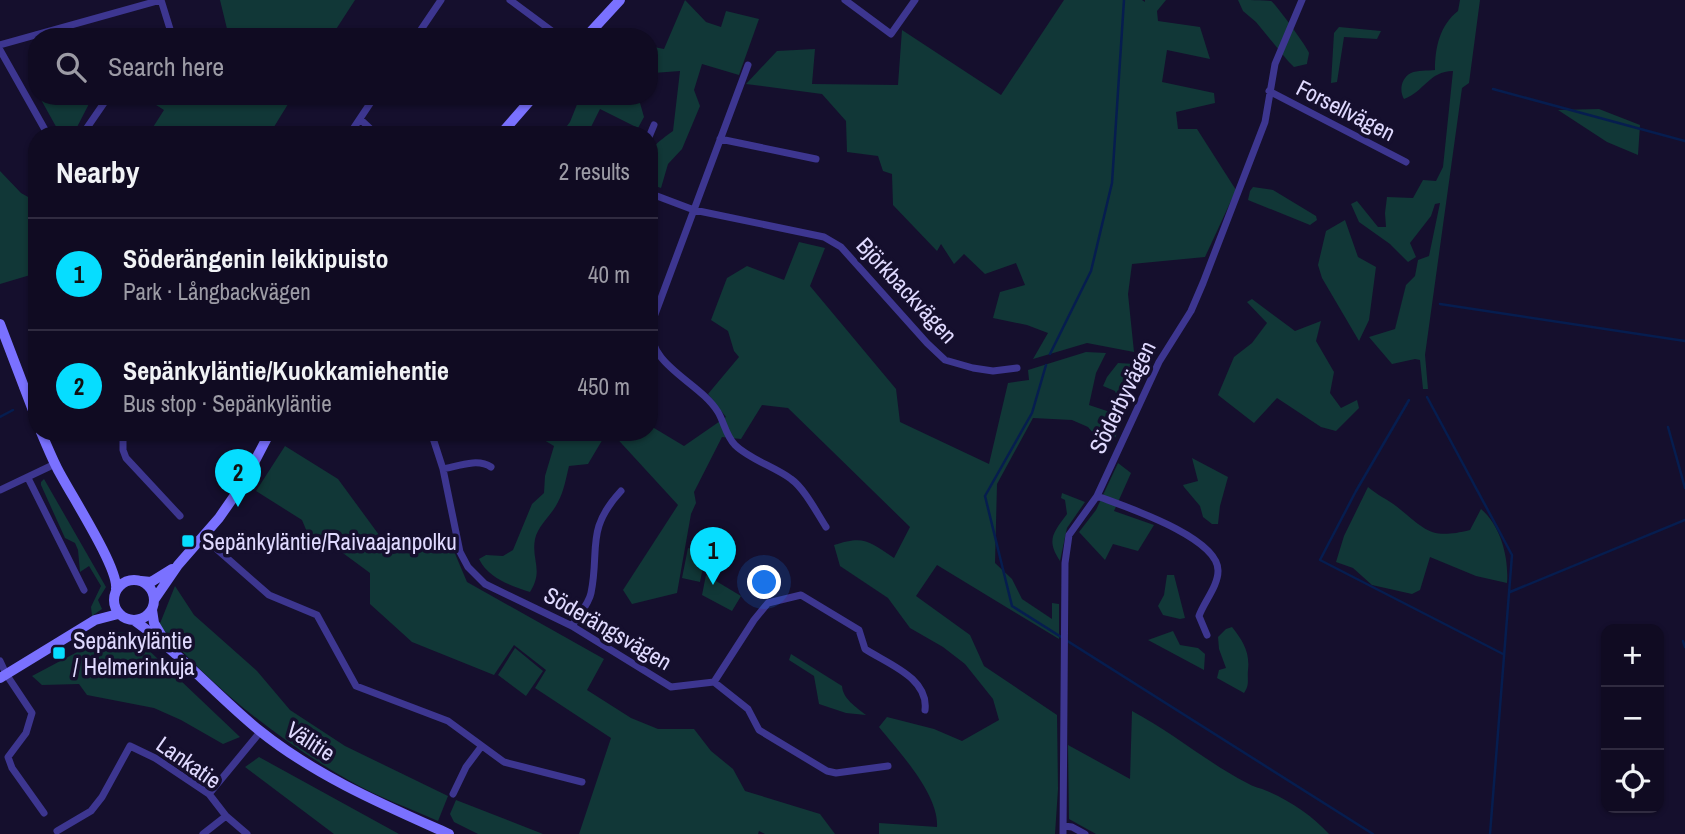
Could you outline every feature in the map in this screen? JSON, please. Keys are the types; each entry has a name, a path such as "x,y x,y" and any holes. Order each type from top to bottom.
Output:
{"main road":[{"path":"594,28 620,0"},
{"path":"508,126 526,105"},
{"path":"0,324 28,400"},
{"path":"45,441 116,577 114,604 118,614 135,621 146,617 178,565 203,537 244,482 266,441"},
{"path":"106,555 150,589 153,605"},
{"path":"95,620 127,581 151,582 178,565"},
{"name":"Välitie","path":"153,605 154,624 173,651"},
{"path":"3,676 95,620 118,614"},
{"name":"Välitie","path":"135,621 173,651 261,731 311,765 351,789 449,834"}],"street":[{"path":"65,28 161,0 170,28"},
{"path":"422,28 441,0"},
{"path":"510,0 548,28"},
{"path":"845,0 891,34 915,0"},
{"name":"Söderbyvägen","path":"1085,834 1072,827 1064,830 1065,563 1069,535 1097,496 1114,454 1159,362 1191,311 1265,122 1275,64 1302,0"},
{"path":"28,39 0,47 28,98"},
{"path":"658,306 748,65"},
{"name":"Forsellvägen","path":"1269,92 1406,162"},
{"path":"32,105 43,126"},
{"path":"88,126 102,105"},
{"path":"355,126 369,105"},
{"path":"360,119 367,126"},
{"path":"720,139 816,159"},
{"name":"Björkbackvägen","path":"658,196 694,210 824,237 841,247 945,360 974,368 1017,368"},
{"path":"658,353 718,411 735,446 794,481 827,527"},
{"path":"23,388 28,387"},
{"path":"123,441 126,458 180,516"},
{"name":"Söderängsvägen","path":"434,441 443,469 460,552 468,567 485,584 545,611 671,687 714,682"},
{"path":"443,469 477,463 485,463 491,467"},
{"path":"0,489 55,464"},
{"path":"29,478 84,590"},
{"path":"572,626 591,595 594,549 602,517 621,491"},
{"path":"1097,496 1189,535 1217,564 1217,578 1199,617 1207,635"},
{"path":"203,537 269,595 317,615 356,686 448,721 504,762 582,782"},
{"path":"888,766 836,773 827,771 760,730 748,709 714,682 768,603 801,595 859,630 865,649 918,683 924,695 925,710"},
{"path":"0,661 3,676 32,712 26,733 8,757 12,768 44,813"},
{"path":"209,793 261,731"},
{"name":"Lankatie","path":"57,831 91,811 102,797 130,746 155,758 209,793 226,816 247,834"},
{"path":"453,794 466,767 481,747"},
{"path":"203,834 226,816"}],"green space":[{"path":"220,0 355,0 337,28 227,28"},
{"path":"685,0 706,22 721,27 726,11 759,19 739,75 702,64 694,90 700,106 682,149 668,164 661,188 658,187 658,142 673,131 680,71 658,73 658,48 664,49"},
{"path":"1064,0 1166,0 1157,11 1158,21 1200,27 1210,59 1167,50 1162,82 1214,93 1215,103 1176,112 1178,129 1197,129 1236,190 1205,257 1132,264 1128,294 1134,352 1087,343 1033,359 1048,333 1027,325 993,318 1000,292 1025,285 1016,263 985,274 964,254 954,264 941,244 937,251 893,205 892,174 883,171 878,156 847,152 846,121 822,94 746,84 777,51 815,49 812,84 898,85 902,30 1001,95"},
{"path":"1238,0 1271,1 1307,49 1307,64 1294,67 1256,22 1243,11"},
{"path":"1460,0 1480,0 1469,83 1462,88 1425,355 1428,389 1423,389 1420,360 1392,364 1369,337 1395,329 1406,285 1415,276 1418,260 1429,256 1440,203 1435,204 1431,216 1410,243 1416,257 1408,262 1390,244 1359,222 1351,204 1357,201 1378,227 1386,227 1387,197 1413,198 1423,180 1436,181 1443,167 1453,71 1438,74 1404,99 1401,89 1403,81 1411,73 1435,70 1440,37 1447,23 1458,11"},
{"path":"1339,27 1381,31 1377,39 1344,37 1337,82 1331,83 1334,33"},
{"path":"44,105 88,105 78,126 56,126"},
{"path":"156,105 287,105 275,126 154,126 164,110"},
{"path":"577,105 641,105 644,117 639,126 634,126 600,109 592,126 567,126"},
{"path":"1599,109 1640,125 1638,155 1607,142 1558,110"},
{"path":"0,171 28,197 28,276 0,284"},
{"path":"1253,187 1273,190 1316,216 1317,220 1310,225 1248,200"},
{"path":"1345,220 1358,257 1376,267 1369,320 1359,341 1322,278 1318,265 1326,231"},
{"path":"799,242 825,248 810,286 896,389 900,422 989,464 1008,383 1029,380 1028,370 1086,352 1106,353 1096,373 1089,405 1113,413 1119,401 1115,391 1103,386 1107,377 1118,363 1135,364 1126,394 1126,412 1115,438 1094,434 1088,427 1072,420 1033,418 997,484 995,563 1012,579 1022,599 1052,619 1052,603 1059,604 1059,639 937,565 916,596 970,635 984,666 1057,715 1058,789 1055,834 879,834 879,823 937,827 936,814 925,787 879,727 887,717 934,729 962,741 999,720 993,699 965,664 943,647 910,628 888,598 840,566 834,545 853,540 866,541 894,558 910,527 788,408 762,405 741,439 722,437 694,492 696,503 691,514 677,593 632,604 623,590 678,505 619,441 658,441 658,430 684,446 726,417 708,394 739,357 734,351 728,331 711,320 727,278 747,266 784,280"},
{"path":"1252,299 1295,331 1321,321 1316,341 1334,372 1330,393 1341,408 1357,400 1359,408 1336,431 1321,427 1277,398 1254,423 1218,395 1234,357 1252,343 1267,323 1247,302"},
{"path":"546,441 602,441 588,464 569,466 560,498 539,529 534,546 537,571 530,592 494,576 479,559 486,555 503,556 513,550 532,504 544,493 545,476 554,446"},
{"path":"285,446 338,479 393,554 448,537 467,582 604,659 587,690 631,718 658,729 694,729 711,751 733,769 745,791 820,814 835,834 765,834 759,831 758,834 579,834 611,738 535,688 546,670 514,645 494,675 412,642 370,604 370,573 332,545 310,539 302,520 256,491"},
{"path":"1192,458 1228,477 1218,524 1212,524 1203,517 1200,506 1183,485 1198,481"},
{"path":"1118,463 1131,473 1114,511 1154,525 1138,551 1113,544 1105,560 1079,532 1096,510"},
{"path":"44,479 106,587 98,600 102,609 92,616 91,607 101,586 89,566 80,572 78,550 75,543 65,538 41,485"},
{"path":"1368,487 1422,527 1437,533 1470,530 1481,509 1499,533 1507,563 1507,583 1476,576 1430,557 1420,590 1412,594 1372,585 1353,568 1336,562 1344,536"},
{"path":"1062,493 1085,502 1067,528 1060,561 1052,542 1067,514 1065,500 1061,498"},
{"path":"688,548 706,552 700,582 682,578"},
{"path":"706,575 741,596 732,611 702,595"},
{"path":"1167,575 1174,575 1185,618 1163,615 1158,606 1164,595"},
{"path":"175,586 194,615 257,671 290,710 345,746 448,796 438,821 371,792 323,765 272,730 224,691 159,626"},
{"path":"1232,627 1247,652 1248,684 1244,693 1217,678 1219,670 1226,668 1218,637"},
{"path":"1173,631 1180,645 1198,648 1205,654 1204,670 1148,640"},
{"path":"115,632 127,633 140,642 240,737 223,744 154,708 87,695 79,684 42,685 32,676"},
{"path":"515,648 543,671 526,696 498,675"},
{"path":"791,654 842,686 847,699 866,715 846,713 819,704 814,676 789,660"},
{"path":"1132,711 1233,775 1292,804 1329,834 1096,834 1069,819 1068,745 1130,779"},
{"path":"259,757 399,834 334,834 245,767"},
{"path":"456,800 543,834 478,834 454,822 450,814"}],"waterway":[{"path":"1050,354 1091,271 1112,183 1124,0"},
{"path":"1493,89 1685,141"},
{"path":"1440,304 1685,341"},
{"path":"1046,365 1032,413 985,496 1012,606 1373,834"},
{"path":"1427,397 1512,555 1490,834"},
{"path":"1409,400 1320,560 1503,654"},
{"path":"0,417 13,410"},
{"path":"1668,427 1685,488"},
{"path":"1510,592 1685,520"},
{"path":"1683,641 1685,647"}],"place":[{"name":"Sepänkyläntie/Kuokkamiehentie","path":"238,507"},
{"name":"Sepänkyläntie/Raivaajanpolku","path":"188,541"},
{"name":"Söderängenin leikkipuisto","path":"713,585"},
{"name":"Sepänkyläntie / Helmerinkuja","path":"59,653"}]}
